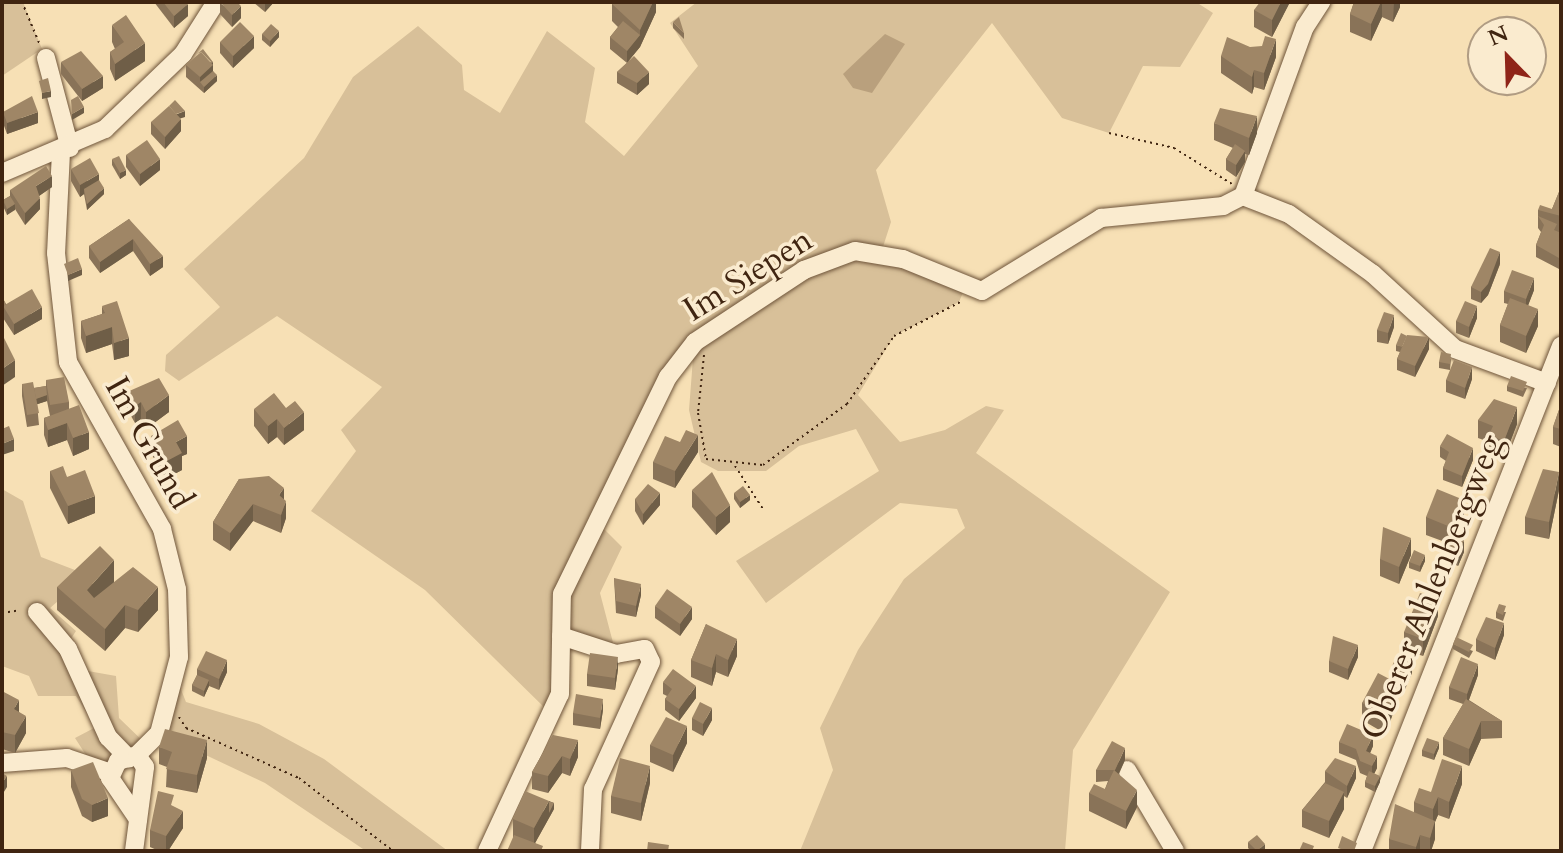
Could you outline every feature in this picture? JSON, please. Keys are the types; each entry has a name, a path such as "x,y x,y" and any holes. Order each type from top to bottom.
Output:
{"street":[{"path":"2,173 65,150 105,129 183,54 216,2"},
{"path":"982,291 1101,218 1223,206 1243,196 1305,27 1321,2"},
{"name":"Im Grund","path":"44,54 65,150 56,253 68,362 162,529 180,623 173,690 159,733 111,773"},
{"path":"1243,196 1289,214 1373,274 1455,349 1547,383"},
{"name":"Im Siepen","path":"487,851 560,694 562,594 668,377 708,330 804,270 855,251 903,259 982,291"},
{"name":"Oberer Ahlenbergweg","path":"1362,851 1561,346"},
{"path":"37,612 62,640 108,737 145,767 134,851"},
{"path":"561,636 616,654 645,649 651,662 593,789 590,851"},
{"path":"2,763 67,758 111,773 138,819"},
{"path":"1127,770 1175,851"}],"path":[{"path":"22,2 44,54"},
{"path":"1109,133 1196,158 1243,196"},
{"path":"708,330 701,439 706,459 735,465 763,465 811,434 847,404 894,336 982,291"},
{"path":"735,465 763,509"},
{"path":"2,613 37,612"},
{"path":"173,690 186,728 299,778 393,851"}],"shaded area":[{"path":"2,2 23,2 42,49 2,76"},
{"path":"697,2 1196,2 1213,13 1180,67 1143,66 1109,133 1062,118 992,23 876,170 891,222 881,253 966,285 959,302 894,336 858,395 900,442 945,430 986,406 1004,410 976,453 1170,592 1073,750 1065,851 800,851 833,770 820,728 858,650 904,579 965,528 957,509 900,503 766,603 736,561 879,471 856,429 799,446 766,471 718,471 701,462 689,410 694,345 598,523 622,547 600,593 616,654 561,636 550,713 425,590 311,511 356,451 341,430 382,387 277,316 179,381 165,371 166,355 220,307 184,269 304,158 353,77 418,26 462,65 464,90 500,113 547,31 595,68 585,122 624,156 698,66 670,23"},
{"path":"885,34 905,44 872,93 853,88 843,74"},
{"path":"2,489 23,501 41,557 88,575 50,608 76,631 63,651 71,668 116,676 119,718 148,746 137,755 93,766 75,738 96,727 76,696 38,696 29,676 2,666"},
{"path":"176,677 186,702 259,724 324,759 448,851 366,851 265,783 159,733"}],"building":[{"path":"163,2 186,2 188,4 174,16"},
{"path":"220,2 237,2 241,6 232,15"},
{"path":"653,2 640,30 612,4"},
{"path":"1260,2 1281,2 1272,20 1254,10"},
{"path":"1354,2 1381,2 1371,24 1350,14"},
{"path":"126,15 145,43 115,64 110,52 124,42 112,25"},
{"path":"679,17 684,33 673,22"},
{"path":"623,21 640,35 627,51 610,37"},
{"path":"240,22 254,36 233,56 220,42"},
{"path":"271,24 279,31 270,41 262,34"},
{"path":"1265,36 1276,39 1264,73 1254,70 1252,77 1221,56 1227,37 1250,47 1262,46"},
{"path":"203,49 212,63 201,52 197,54"},
{"path":"81,51 103,76 82,89 61,62"},
{"path":"201,52 213,65 200,77 186,65"},
{"path":"634,56 649,72 637,83 617,72"},
{"path":"213,71 217,75 204,87 200,82"},
{"path":"48,78 51,91 42,93 39,81"},
{"path":"32,96 38,112 7,123 3,112"},
{"path":"78,96 84,107 72,114 71,100"},
{"path":"175,100 185,111 176,114 169,106"},
{"path":"169,106 181,119 165,137 151,122"},
{"path":"1220,108 1257,116 1249,138 1214,123"},
{"path":"147,140 160,159 140,174 126,155"},
{"path":"1235,144 1245,151 1236,165 1226,159"},
{"path":"119,156 126,170 120,173 112,159"},
{"path":"90,158 99,174 80,185 71,169"},
{"path":"46,166 52,176 36,186 40,198 25,213 10,190"},
{"path":"99,180 104,188 87,204 84,189"},
{"path":"1561,187 1561,216 1538,210 1540,205 1552,209"},
{"path":"10,196 15,204 7,209 3,200"},
{"path":"1538,216 1557,224 1554,230 1561,233 1559,258 1536,245 1544,225"},
{"path":"129,219 163,256 150,264 133,239 100,262 89,246"},
{"path":"1490,248 1500,252 1488,284 1481,292 1471,287"},
{"path":"78,258 82,269 68,275 64,264"},
{"path":"1512,270 1534,278 1526,299 1504,291"},
{"path":"32,289 42,307 14,324 3,306"},
{"path":"1510,298 1538,309 1526,336 1500,325"},
{"path":"117,301 129,338 114,343 112,327 86,336 81,321 105,313 102,306"},
{"path":"1465,301 1477,306 1469,327 1456,321"},
{"path":"1384,312 1394,315 1388,333 1377,330"},
{"path":"1401,333 1407,336 1402,347 1396,345"},
{"path":"2,334 15,360 2,369"},
{"path":"1407,335 1429,337 1415,366 1397,359"},
{"path":"1441,352 1451,354 1450,364 1439,362"},
{"path":"1454,360 1472,367 1465,388 1446,380"},
{"path":"1511,376 1527,382 1523,391 1507,386"},
{"path":"64,377 69,402 50,405 46,380"},
{"path":"159,378 169,395 146,412 141,402 135,406 127,392"},
{"path":"33,382 39,413 27,415 22,384"},
{"path":"46,386 47,395 36,399 34,388"},
{"path":"274,393 286,408 295,401 304,412 284,428 277,419 268,426 254,409"},
{"path":"1494,399 1517,407 1504,441 1489,435 1493,426 1478,420"},
{"path":"1561,404 1561,429 1553,427"},
{"path":"79,405 89,432 73,438 67,423 48,430 44,418"},
{"path":"178,420 187,436 176,442 182,453 165,462 151,436"},
{"path":"9,426 14,439 2,444 2,429"},
{"path":"686,430 698,435 675,471 653,462 665,436 680,442"},
{"path":"1447,434 1473,448 1462,476 1443,468 1449,452 1440,446"},
{"path":"63,466 67,477 85,470 95,496 68,506 50,471"},
{"path":"1543,469 1559,472 1549,522 1525,517"},
{"path":"712,472 730,505 716,517 692,490"},
{"path":"269,476 284,488 279,495 286,501 281,515 253,504 230,533 213,522 239,479"},
{"path":"648,484 660,493 643,514 635,499"},
{"path":"743,486 750,495 740,502 734,493"},
{"path":"1437,489 1464,500 1453,528 1426,517"},
{"path":"1383,527 1411,538 1399,567 1380,559"},
{"path":"1448,534 1464,540 1458,554 1443,548"},
{"path":"100,546 114,560 87,590 94,598 133,567 158,587 138,610 125,605 105,629 57,587"},
{"path":"1414,550 1425,555 1420,566 1409,562"},
{"path":"614,578 641,584 636,606 616,601"},
{"path":"667,589 692,607 680,624 655,606"},
{"path":"1420,593 1438,599 1423,639 1404,632"},
{"path":"1499,604 1506,606 1503,615 1496,612"},
{"path":"1486,617 1504,623 1495,648 1476,639"},
{"path":"706,624 737,639 728,660 716,654 712,668 691,660"},
{"path":"1333,636 1358,645 1348,669 1329,661"},
{"path":"1456,637 1473,645 1469,652 1453,644"},
{"path":"206,651 227,660 219,679 197,669"},
{"path":"590,653 618,657 615,678 587,674"},
{"path":"1397,655 1412,661 1405,677 1390,671"},
{"path":"1461,657 1478,664 1467,694 1449,687"},
{"path":"673,669 696,686 679,709 665,699 672,689 663,682"},
{"path":"1378,673 1397,683 1386,717 1362,703"},
{"path":"197,675 209,680 204,691 192,685"},
{"path":"2,691 19,700 14,709 26,716 15,735 2,732"},
{"path":"576,694 603,699 600,718 573,713"},
{"path":"1466,699 1502,721 1481,721 1469,749 1443,738"},
{"path":"700,702 712,708 703,724 692,718"},
{"path":"666,717 687,726 673,755 650,745"},
{"path":"1347,724 1373,735 1366,751 1377,756 1372,766 1360,761 1356,749 1339,742"},
{"path":"165,729 207,740 197,775 166,769 172,752 159,747"},
{"path":"553,735 578,740 570,759 562,756 548,776 532,772"},
{"path":"1427,738 1439,742 1434,754 1422,750"},
{"path":"1112,741 1125,748 1115,770 1096,770"},
{"path":"620,758 650,766 641,803 611,796"},
{"path":"1335,758 1356,766 1347,786 1325,771"},
{"path":"1442,759 1462,766 1449,802 1438,797 1433,809 1414,802 1419,788 1431,792"},
{"path":"93,762 108,798 92,805 82,799 71,770"},
{"path":"1114,770 1137,790 1126,811 1089,793 1094,784 1105,789"},
{"path":"1369,771 1380,776 1375,786 1365,782"},
{"path":"1325,783 1344,792 1329,821 1302,810"},
{"path":"158,791 174,795 171,805 183,811 166,836 150,830"},
{"path":"525,791 549,801 534,828 513,819"},
{"path":"1395,804 1435,821 1430,838 1420,835 1416,847 1389,839"},
{"path":"514,835 543,846 541,851 507,851"},
{"path":"1257,835 1265,844 1257,851 1248,842"},
{"path":"1342,836 1357,843 1354,851 1338,848"},
{"path":"648,842 669,845 668,851 647,851"},
{"path":"1303,842 1314,846 1312,851 1299,851"}]}
